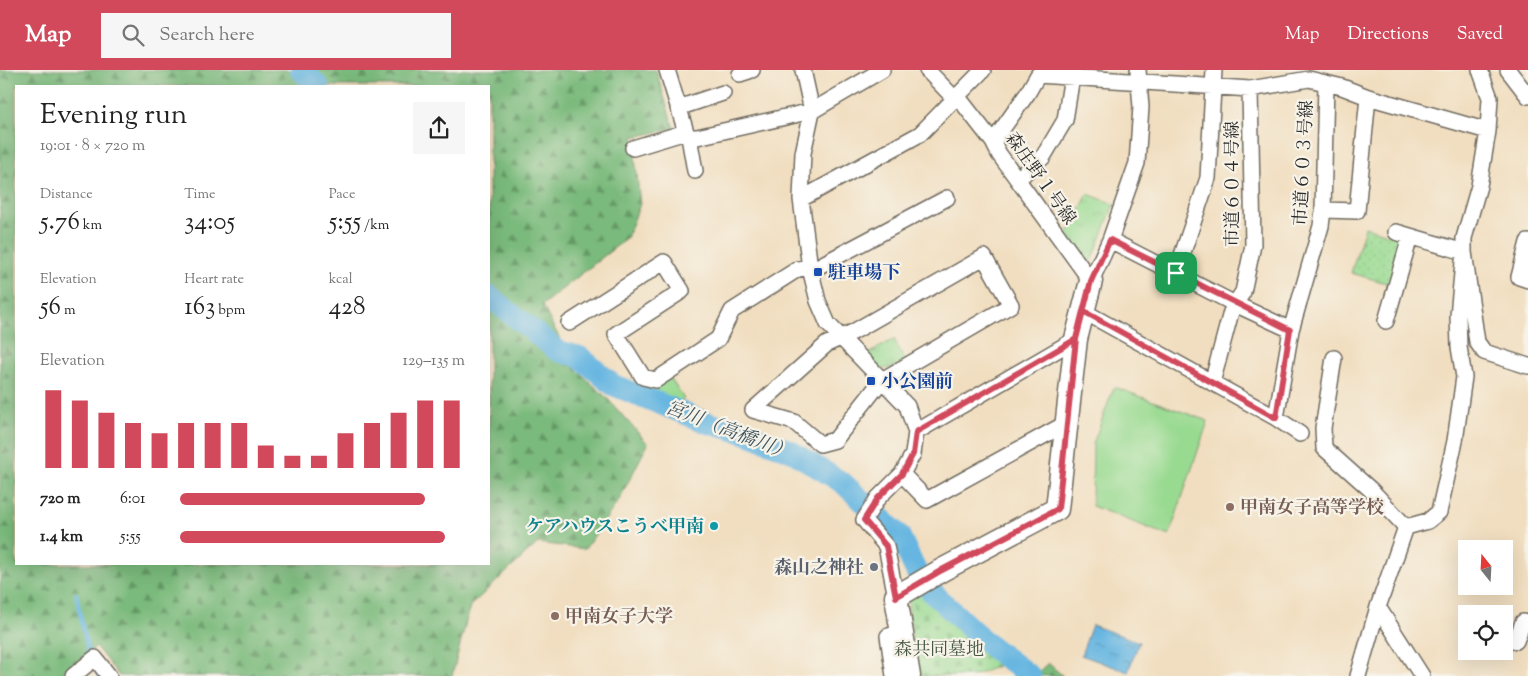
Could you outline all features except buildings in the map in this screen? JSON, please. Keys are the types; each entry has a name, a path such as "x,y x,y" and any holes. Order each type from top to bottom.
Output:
{"street":[{"path":"667,70 687,134 695,170"},
{"path":"803,70 812,111 803,153 801,199 810,268 818,301 828,324 906,406 916,432 913,454 902,474 878,498 864,520 886,546 900,594 902,633 909,676"},
{"path":"633,148 687,134 697,137 812,111 882,70"},
{"name":"森庄野１号線","path":"927,70 956,98 993,142 999,154 1091,281"},
{"path":"801,199 920,134 983,70"},
{"path":"1176,273 1208,178 1214,70"},
{"path":"1406,527 1428,521 1438,512 1455,441 1464,377 1459,347 1458,316 1464,238 1479,186 1488,131 1490,98 1480,70"},
{"path":"1508,70 1528,96"},
{"path":"993,142 1028,94 1038,75 1073,74 1138,76 1214,87 1250,89 1309,79 1342,87 1368,97 1488,131"},
{"path":"1018,179 1043,157 1058,135 1065,120 1073,74"},
{"path":"900,594 1058,509 1076,339 1091,281 1110,240 1137,163 1141,107 1138,76"},
{"name":"市道６０３号線","path":"1276,418 1290,330 1321,226 1326,84"},
{"name":"市道６０４号線","path":"1212,383 1231,312 1243,292 1253,245 1250,89"},
{"path":"678,108 723,93"},
{"path":"1323,210 1357,212 1368,97"},
{"path":"569,322 664,262 682,291 616,334 644,376 656,380 718,339 732,311 798,269 819,266 947,198"},
{"path":"1396,232 1464,252"},
{"path":"1386,321 1410,237"},
{"path":"1110,240 1290,330"},
{"path":"1528,242 1519,277 1528,280"},
{"path":"1464,252 1477,342 1484,352 1528,366"},
{"path":"984,258 1011,305 882,380 835,440 820,444 794,422 753,410 827,344 841,338 984,258"},
{"path":"1083,311 1276,418 1300,434"},
{"path":"916,432 1076,339"},
{"path":"1334,358 1323,428 1324,448 1371,490 1406,527"},
{"path":"902,474 927,500 1066,424"},
{"path":"1358,676 1378,607 1406,527"},
{"path":"1378,607 1422,676"},
{"path":"894,676 888,636 902,633"},
{"path":"72,676 95,658 109,676"}],"green space":[{"path":"0,70 656,70 674,129 633,137 640,204 627,238 542,305 576,369 607,398 648,444 619,500 585,549 538,543 470,606 452,676 119,676 96,647 60,676 0,676"},
{"path":"1088,194 1114,204 1092,261 1083,260 1066,236"},
{"path":"1365,227 1407,240 1393,285 1351,273"},
{"path":"894,339 905,361 894,368 878,369 866,355"},
{"path":"670,378 684,399 676,404 653,395 650,390"},
{"path":"1114,387 1208,421 1169,536 1092,506 1093,444"},
{"name":"森共同墓地","path":"921,592 960,630 1003,664 973,676 915,676 908,599"},
{"path":"1048,663 1063,676 1034,676"}],"water":[{"path":"1092,625 1139,642 1128,672 1081,655"}],"waterway":[{"name":"宮川（高橋川）","path":"301,70 317,85"},
{"name":"宮川（高橋川）","path":"490,297 558,351 580,357 613,385 708,423 747,434 791,451 843,483 899,535 917,573 932,592 985,642 1030,676"},
{"path":"76,594 89,657"},
{"path":"93,666 99,676"}],"place":[{"name":"駐車場下","path":"818,272"},
{"name":"小公園前","path":"871,381"},
{"name":"甲南女子高等学校","path":"1230,507"},
{"name":"ケアハウスこうべ甲南","path":"714,526"},
{"name":"森山之神社","path":"874,567"},
{"name":"甲南女子大学","path":"555,616"}],"route":[{"path":"1176,273 1110,240 1091,281 1076,339 916,432 913,454 902,474 878,498 864,520 886,546 896,597 942,570 1058,509 1076,339 1083,311 1276,418 1290,330 1176,273"}]}
